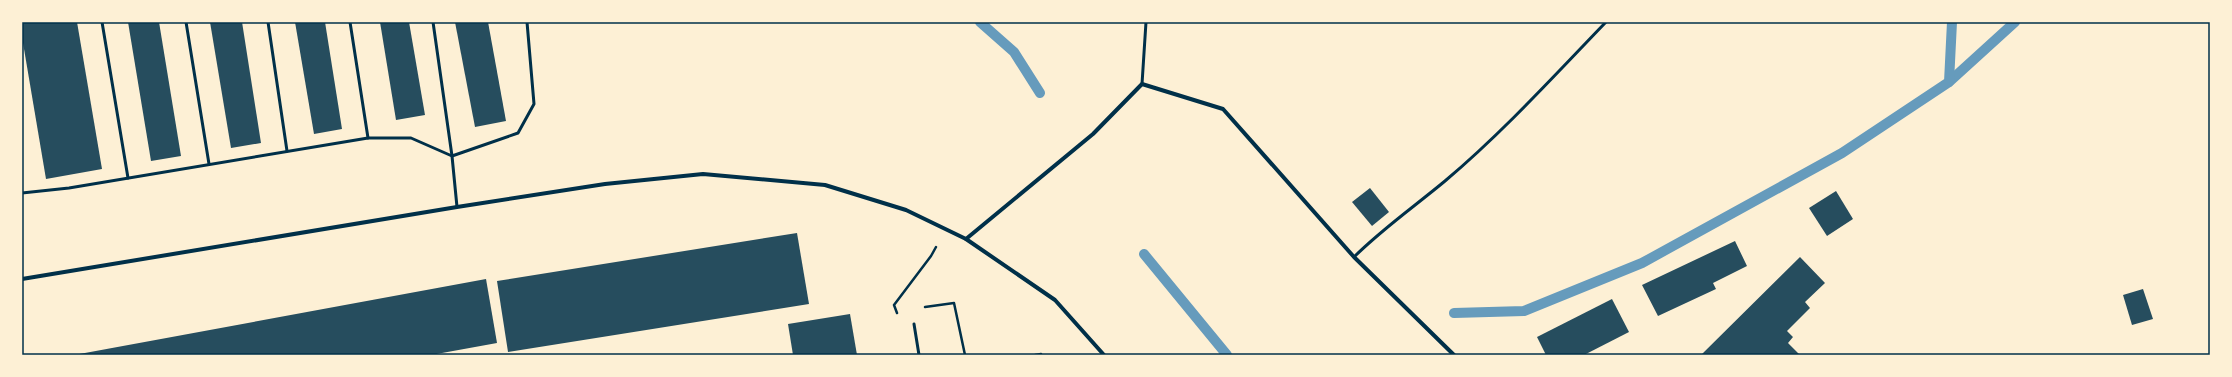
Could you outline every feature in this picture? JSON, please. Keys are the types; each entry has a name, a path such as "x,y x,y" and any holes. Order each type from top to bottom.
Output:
{"street":[{"path":"966,239 1094,134 1142,84 1223,109 1354,257 1454,355"},
{"path":"22,279 605,184 703,174 825,186 906,210 966,239 1055,300 1104,355"}],"lane":[{"path":"102,22 128,178"},
{"path":"186,22 209,164"},
{"path":"268,22 288,151"},
{"path":"350,22 368,138"},
{"path":"433,22 458,207"},
{"path":"22,193 69,188 368,138 411,138 452,156 518,133 534,104 527,22"},
{"path":"1142,84 1146,22"},
{"path":"1354,257 1368,243 1446,180 1518,114 1606,22"},
{"path":"914,324 919,355"}],"path":[{"path":"914,324 895,312 894,305 931,256 945,229"},
{"path":"918,309 954,303 964,355"},
{"path":"895,312 903,311"},
{"path":"1035,355 1041,354"}],"building":[{"path":"22,22 77,22 102,169 46,179 22,37"},
{"path":"128,22 159,22 181,156 151,161"},
{"path":"210,22 242,22 261,143 231,148"},
{"path":"295,22 325,22 342,129 314,134"},
{"path":"380,22 409,22 425,115 396,120"},
{"path":"455,22 488,22 506,121 475,127"},
{"path":"1370,188 1389,212 1372,226 1352,202"},
{"path":"1836,191 1853,219 1827,236 1809,208"},
{"path":"797,233 809,304 508,352 497,281"},
{"path":"1735,241 1747,266 1713,283 1716,289 1658,316 1642,285"},
{"path":"1800,257 1825,283 1805,302 1810,308 1787,331 1793,337 1788,343 1800,355 1701,355"},
{"path":"486,279 497,343 431,355 74,355"},
{"path":"2143,289 2153,319 2132,325 2123,295"},
{"path":"1612,299 1629,332 1584,355 1546,355 1537,337"},
{"path":"850,314 857,355 793,355 788,324"}],"waterway":[{"path":"980,22 1014,52 1040,93"},
{"path":"1454,313 1524,311 1642,263 1842,153 1949,82 1952,22"},
{"path":"1949,82 2015,22"},
{"path":"1144,254 1227,355"}]}
